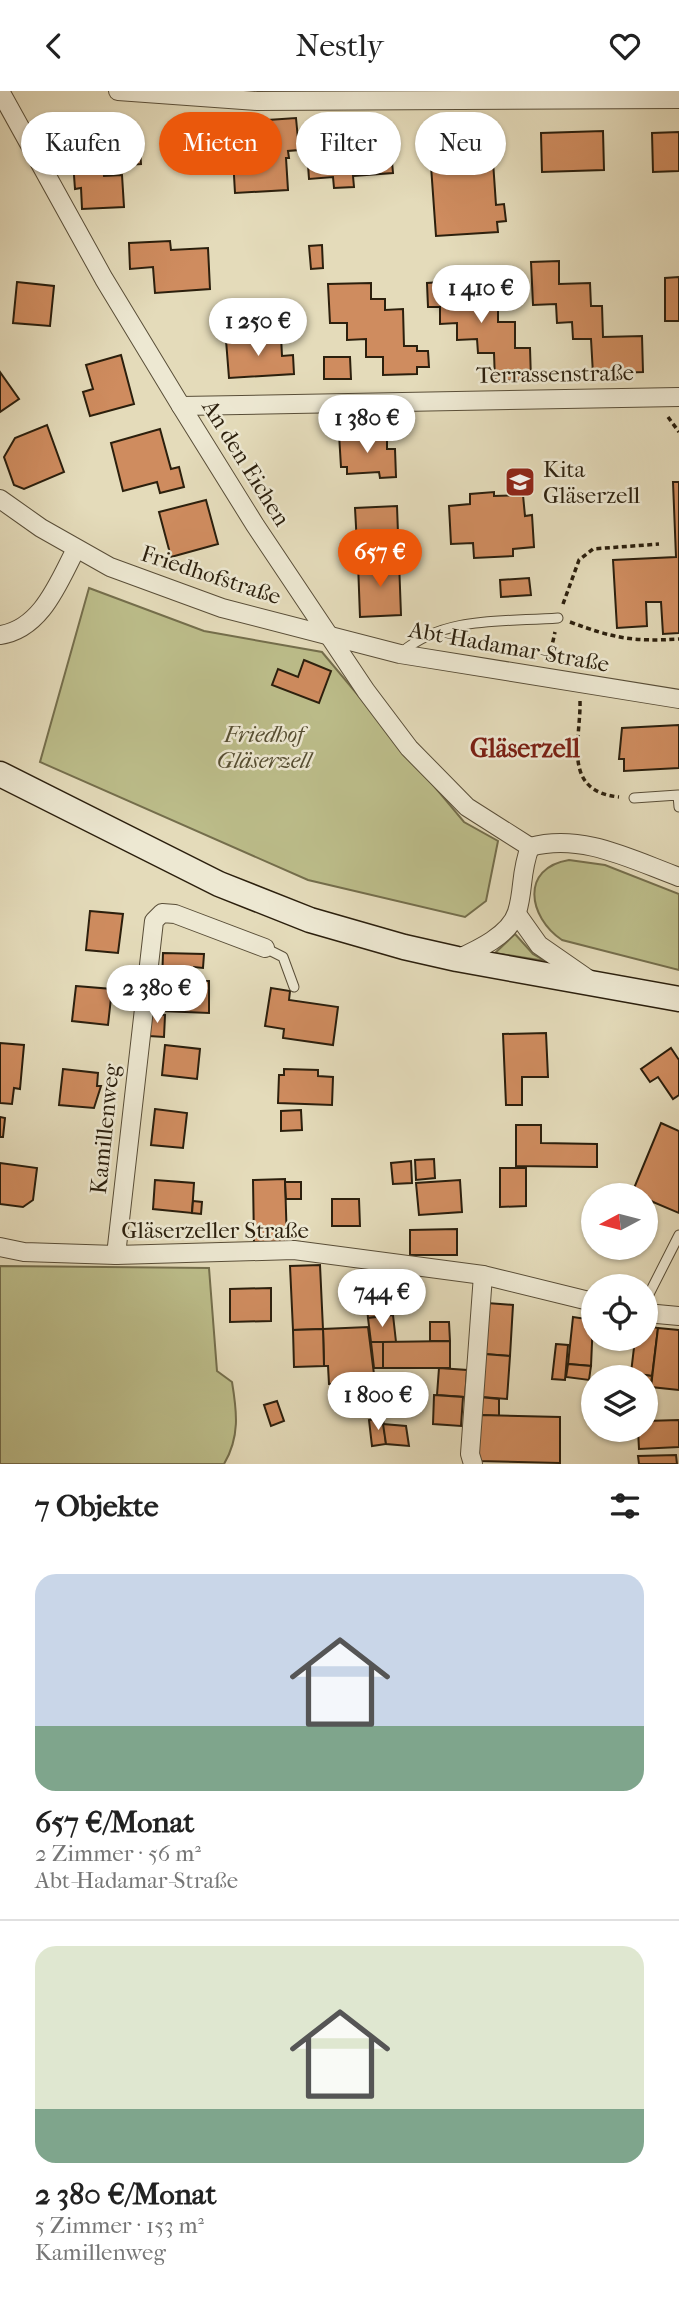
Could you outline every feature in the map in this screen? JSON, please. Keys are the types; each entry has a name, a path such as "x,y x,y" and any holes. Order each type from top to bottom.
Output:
{"main road":[{"path":"0,774 41,792 174,862 266,904 353,933 457,959 591,981 679,999"}],"street":[{"name":"An den Eichen","path":"0,91 104,279 181,406 331,638"},
{"path":"118,91 256,96 679,99"},
{"name":"Terrassenstraße","path":"181,406 679,397"},
{"name":"Friedhofstraße","path":"0,499 76,549 158,586 222,608 331,638"},
{"path":"0,635 22,628 38,615 76,549"},
{"path":"331,638 409,748 467,807 530,847 550,842 578,842 679,877"},
{"name":"Abt-Hadamar-Straße","path":"331,638 400,654 579,685 679,699"},
{"path":"457,959 498,936 517,914 521,869 530,847"},
{"name":"Kamillenweg","path":"116,1255 153,921 162,913 175,914 265,949"},
{"path":"517,914 539,946 591,981"},
{"name":"Gläserzeller Straße","path":"0,1247 24,1252 116,1255 294,1250 483,1275 581,1299"},
{"path":"473,1464 470,1454 483,1275"},
{"path":"658,1314 679,1316"}],"lane":[{"path":"400,654 418,638 442,628 558,618"},
{"path":"634,799 678,795 679,807"},
{"path":"265,949 284,957 294,987"},
{"path":"658,1276 679,1234"}],"path":[{"path":"659,544 593,549 579,561 558,618 611,637 639,642 679,639"},
{"path":"550,657 553,640"},
{"path":"579,685 580,726 575,756 583,780 604,796 634,799"}],"green space":[{"name":"Friedhof Gläserzell","path":"89,588 204,631 322,652 464,822 498,841 486,901 465,917 308,880 40,762"},
{"path":"569,860 605,865 679,894 679,970 562,940 551,930 536,907 536,883 542,873 553,865"},
{"path":"515,934 533,954 545,961 495,953"},
{"path":"0,1266 209,1268 217,1371 232,1382 235,1404 235,1434 224,1464 0,1464"}],"building":[{"path":"296,118 296,150 288,151 289,158 286,158 288,190 235,193 234,175 282,175 282,119"},
{"path":"603,131 604,170 542,172 541,133"},
{"path":"679,132 679,171 653,172 652,133"},
{"path":"74,175 122,175 124,207 82,209 81,188 75,189"},
{"path":"309,175 366,175 353,176 354,187 334,188 333,177 309,179"},
{"path":"432,175 494,175 496,205 504,204 506,221 497,222 498,232 436,236"},
{"path":"170,241 171,250 208,248 210,289 155,293 153,267 130,269 129,243"},
{"path":"322,245 323,268 311,269 309,246"},
{"path":"559,261 559,284 590,283 591,306 602,306 603,337 642,336 643,372 593,374 591,339 573,339 572,322 557,323 556,304 533,305 531,262"},
{"path":"679,277 679,321 665,321 665,278"},
{"path":"489,279 489,309 498,308 498,322 515,322 515,348 530,348 531,380 495,381 494,353 478,353 477,339 457,340 457,323 440,324 440,307 428,307 427,283"},
{"path":"17,282 54,286 50,326 13,323"},
{"path":"371,283 371,299 385,299 385,310 403,309 404,346 417,346 417,351 428,351 429,367 417,367 417,374 383,375 383,357 366,357 366,339 347,340 347,323 330,323 328,284"},
{"path":"281,336 282,356 293,355 294,374 229,378 226,340"},
{"path":"121,355 134,404 90,416 83,392 93,389 86,365"},
{"path":"324,357 350,357 351,379 324,379"},
{"path":"0,372 19,399 0,412"},
{"path":"47,425 64,472 24,489 14,485 4,457 15,438"},
{"path":"160,429 171,469 179,467 184,487 160,493 157,482 123,491 111,443"},
{"path":"374,432 375,438 387,437 387,449 395,449 396,477 380,478 379,472 347,474 347,467 341,467 339,434"},
{"path":"673,482 679,482 679,633 663,634 661,602 646,602 647,626 617,628 613,560 676,557"},
{"path":"494,492 494,496 523,495 525,516 532,515 534,547 513,549 513,556 474,558 473,543 451,544 449,506 470,504 470,494"},
{"path":"206,500 218,544 171,557 159,512"},
{"path":"397,506 399,561 358,563 355,508"},
{"path":"399,561 401,615 360,617 358,563"},
{"path":"529,578 531,595 501,597 500,580"},
{"path":"304,660 331,671 319,703 272,685 278,669 298,677"},
{"path":"679,725 679,768 624,771 624,759 619,759 622,728"},
{"path":"90,911 123,914 118,953 86,950"},
{"path":"163,953 204,954 203,968 194,967 193,981 209,981 209,1013 161,1011"},
{"path":"76,986 112,989 108,1025 72,1021"},
{"path":"271,988 290,991 289,1000 338,1007 333,1045 283,1038 284,1029 265,1026"},
{"path":"149,1014 165,1015 164,1037 149,1036"},
{"path":"546,1033 548,1077 522,1077 522,1105 506,1105 503,1034"},
{"path":"0,1043 24,1045 20,1089 14,1088 12,1104 0,1103"},
{"path":"165,1045 200,1049 197,1079 162,1075"},
{"path":"671,1048 679,1060 679,1095 673,1099 658,1077 650,1082 641,1069"},
{"path":"63,1069 98,1073 97,1086 101,1086 94,1108 59,1105"},
{"path":"284,1069 318,1070 318,1076 333,1077 332,1105 278,1103 279,1075 284,1075"},
{"path":"155,1109 187,1113 183,1148 151,1145"},
{"path":"301,1110 302,1130 281,1131 281,1111"},
{"path":"0,1117 5,1118 3,1137 0,1137"},
{"path":"661,1123 679,1131 679,1213 658,1204 658,1183 636,1183"},
{"path":"516,1125 541,1125 541,1143 597,1144 597,1167 516,1166"},
{"path":"434,1159 435,1178 416,1180 415,1160"},
{"path":"411,1161 412,1183 393,1184 391,1163"},
{"path":"0,1163 37,1168 33,1200 23,1207 0,1204"},
{"path":"500,1168 526,1168 526,1206 500,1207"},
{"path":"285,1179 287,1243 254,1243 253,1180"},
{"path":"155,1180 194,1183 192,1213 153,1209"},
{"path":"460,1180 462,1212 419,1215 416,1183"},
{"path":"285,1182 301,1182 301,1199 286,1199"},
{"path":"332,1199 359,1199 360,1226 332,1226"},
{"path":"193,1201 202,1202 201,1214 192,1213"},
{"path":"457,1229 457,1255 410,1255 410,1230"},
{"path":"320,1265 323,1329 293,1330 290,1266"},
{"path":"389,1276 393,1315 368,1318 364,1278"},
{"path":"271,1288 271,1321 230,1322 230,1289"},
{"path":"487,1303 513,1305 510,1356 484,1354"},
{"path":"393,1315 396,1342 371,1342 368,1318"},
{"path":"573,1317 581,1318 581,1351 592,1351 591,1365 568,1364"},
{"path":"430,1322 449,1322 450,1341 430,1341"},
{"path":"368,1327 375,1382 329,1384 328,1366 324,1366 323,1329"},
{"path":"658,1328 679,1330 679,1390 658,1388 658,1365 654,1365 655,1351 658,1351"},
{"path":"323,1329 324,1366 294,1367 293,1330"},
{"path":"450,1341 450,1368 383,1368 383,1342"},
{"path":"371,1342 383,1342 383,1368 374,1368"},
{"path":"556,1344 568,1345 565,1380 552,1379"},
{"path":"634,1351 655,1351 653,1365 632,1365"},
{"path":"484,1354 510,1356 507,1399 481,1397"},
{"path":"568,1364 581,1365 581,1379 566,1377"},
{"path":"439,1368 467,1370 465,1397 437,1395"},
{"path":"434,1395 463,1397 461,1426 433,1424"},
{"path":"480,1397 499,1399 499,1416 480,1415"},
{"path":"277,1401 284,1421 271,1426 264,1405"},
{"path":"480,1415 560,1417 560,1463 478,1461"},
{"path":"383,1418 386,1444 372,1446 369,1420"},
{"path":"679,1420 679,1447 639,1449 639,1442 658,1442 658,1421"},
{"path":"383,1424 406,1426 409,1446 386,1444"},
{"path":"676,1455 677,1464 639,1464 638,1456"}],"place":[{"name":"Kita Gläserzell","path":"520,482"}],"district":[{"name":"Gläserzell","path":"525,748"}]}
